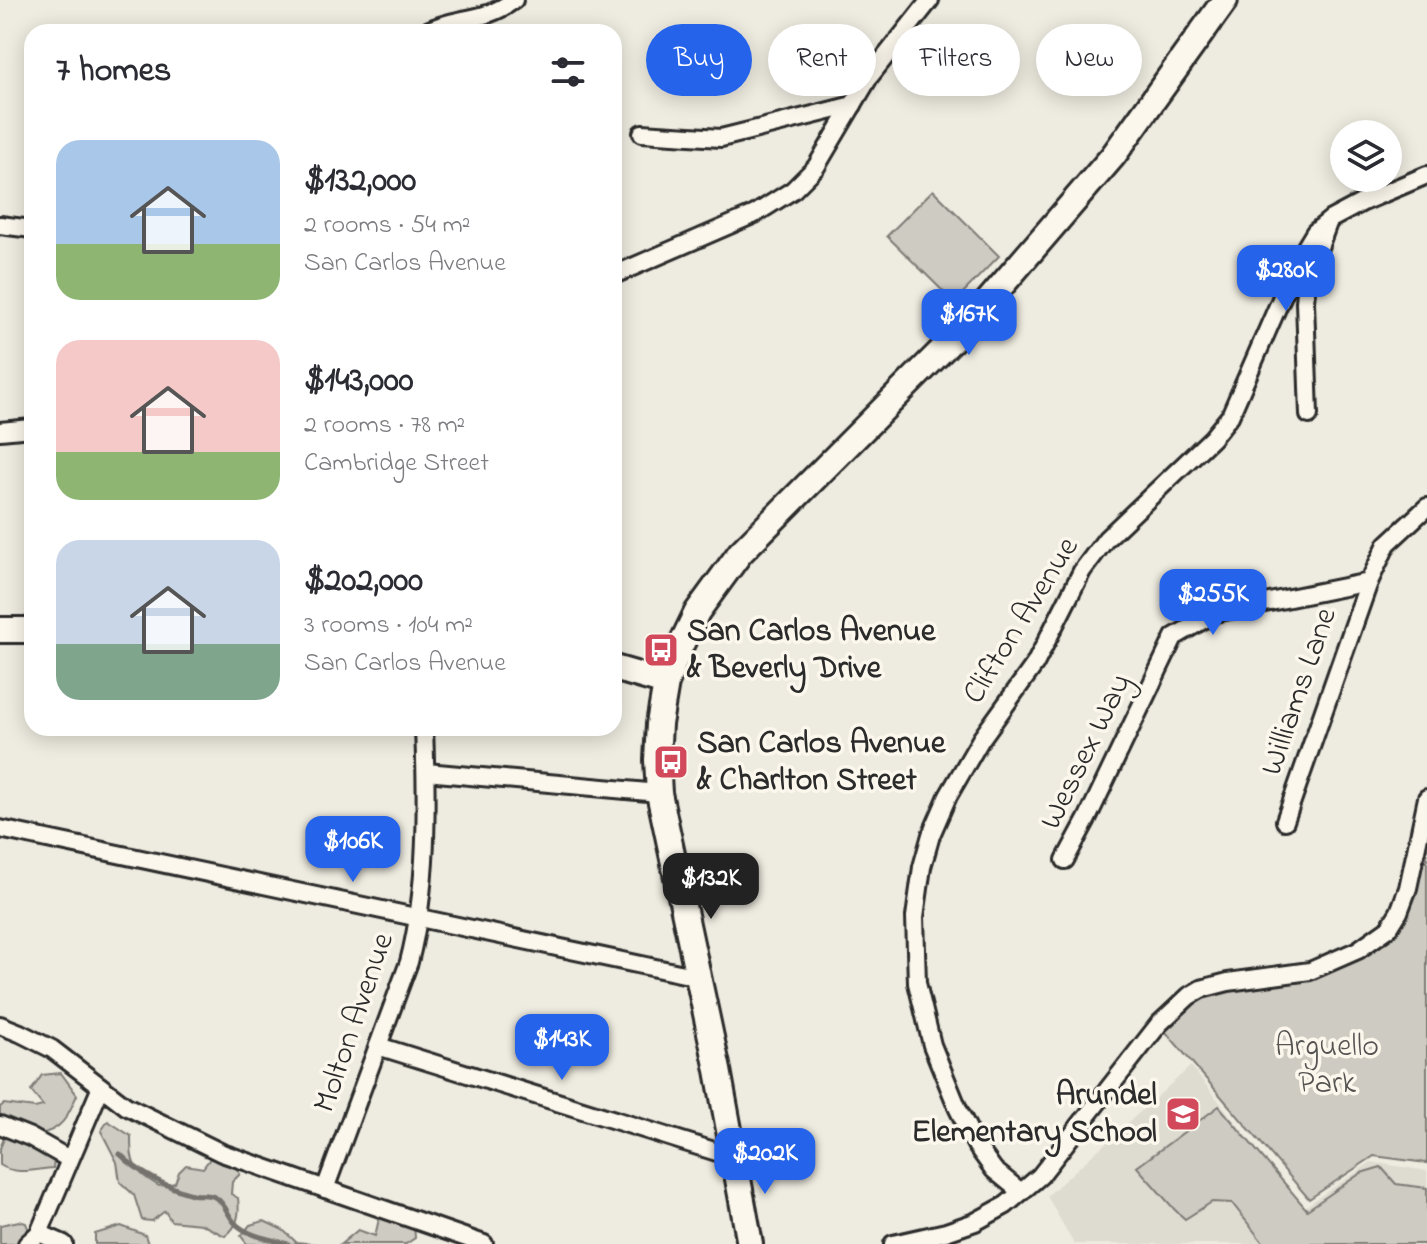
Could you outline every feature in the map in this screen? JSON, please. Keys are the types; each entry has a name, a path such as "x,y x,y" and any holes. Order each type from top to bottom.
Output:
{"main road":[{"path":"750,1244 718,1070 659,793 659,724 666,683 697,612 740,553 971,321 1113,156 1225,0"},
{"path":"0,630 24,630"},
{"path":"622,670 666,683"}],"street":[{"path":"447,24 493,14 514,0"},
{"path":"622,272 755,214 793,190 816,167 870,76 930,0"},
{"path":"642,133 721,138 853,105"},
{"name":"Clifton Avenue","path":"1021,1192 994,1170 976,1145 932,1045 917,983 915,917 922,867 931,835 948,796 981,739 1035,664 1082,571 1106,539 1212,438 1230,416 1298,260 1315,232 1363,202 1427,175"},
{"path":"1309,415 1307,280 1329,221"},
{"path":"0,225 24,228"},
{"path":"0,431 24,429"},
{"path":"1369,582 1387,544 1427,507"},
{"name":"Williams Lane","path":"1285,821 1369,582"},
{"name":"Wessex Way","path":"1065,860 1174,637 1215,613 1369,582"},
{"name":"Molton Avenue","path":"325,1189 409,962 419,919 426,772 424,736"},
{"path":"426,772 659,793"},
{"path":"893,1244 975,1222 1006,1205 1040,1176 1159,1024 1189,996 1201,989 1228,982 1310,971 1358,950 1389,928 1408,888 1427,798"},
{"path":"0,829 698,977"},
{"path":"0,1025 52,1049 126,1106 222,1153 484,1244"},
{"path":"378,1046 733,1157"},
{"path":"64,1244 36,1240 101,1087"},
{"path":"0,1125 30,1137 69,1159"}],"shaded area":[{"name":"Arundel Elementary School","path":"1191,1066 1303,1208 1371,1162 1427,1171 1427,1244 1074,1244 1047,1196"}],"green space":[{"path":"933,190 999,256 954,302 887,236"},
{"name":"Arguello Park","path":"1427,801 1427,1163 1374,1156 1309,1199 1159,1024 1189,996 1358,950 1399,912"},
{"path":"61,1073 77,1095 59,1126 38,1134 54,1159 53,1168 19,1171 0,1165 0,1148 6,1134 0,1119 0,1107 4,1104 35,1108 43,1106 31,1091 42,1075"},
{"path":"1219,1106 1307,1210 1361,1173 1381,1167 1396,1184 1427,1188 1427,1244 1264,1244 1232,1203 1212,1202 1185,1219 1137,1167"},
{"path":"108,1121 131,1136 135,1166 159,1186 175,1183 186,1165 203,1168 212,1156 232,1162 240,1174 232,1182 231,1194 238,1198 239,1209 237,1220 229,1232 225,1236 201,1224 171,1221 165,1211 152,1221 142,1220 134,1195 120,1182 117,1162 101,1131"},
{"path":"392,1215 414,1224 415,1238 406,1244 341,1244 358,1230 375,1236 379,1219"},
{"path":"19,1221 26,1223 34,1244 0,1244 0,1225"},
{"path":"264,1221 283,1230 296,1242 316,1244 247,1244 241,1236 250,1225"},
{"path":"121,1226 145,1235 148,1244 95,1244 95,1234"}],"waterway":[{"path":"120,1154 163,1183 192,1194 214,1196 235,1223 246,1231 288,1244"}],"place":[{"name":"San Carlos Avenue & Beverly Drive","path":"661,650"},
{"name":"San Carlos Avenue & Charlton Street","path":"671,762"},
{"name":"Arundel Elementary School","path":"1183,1114"}]}
